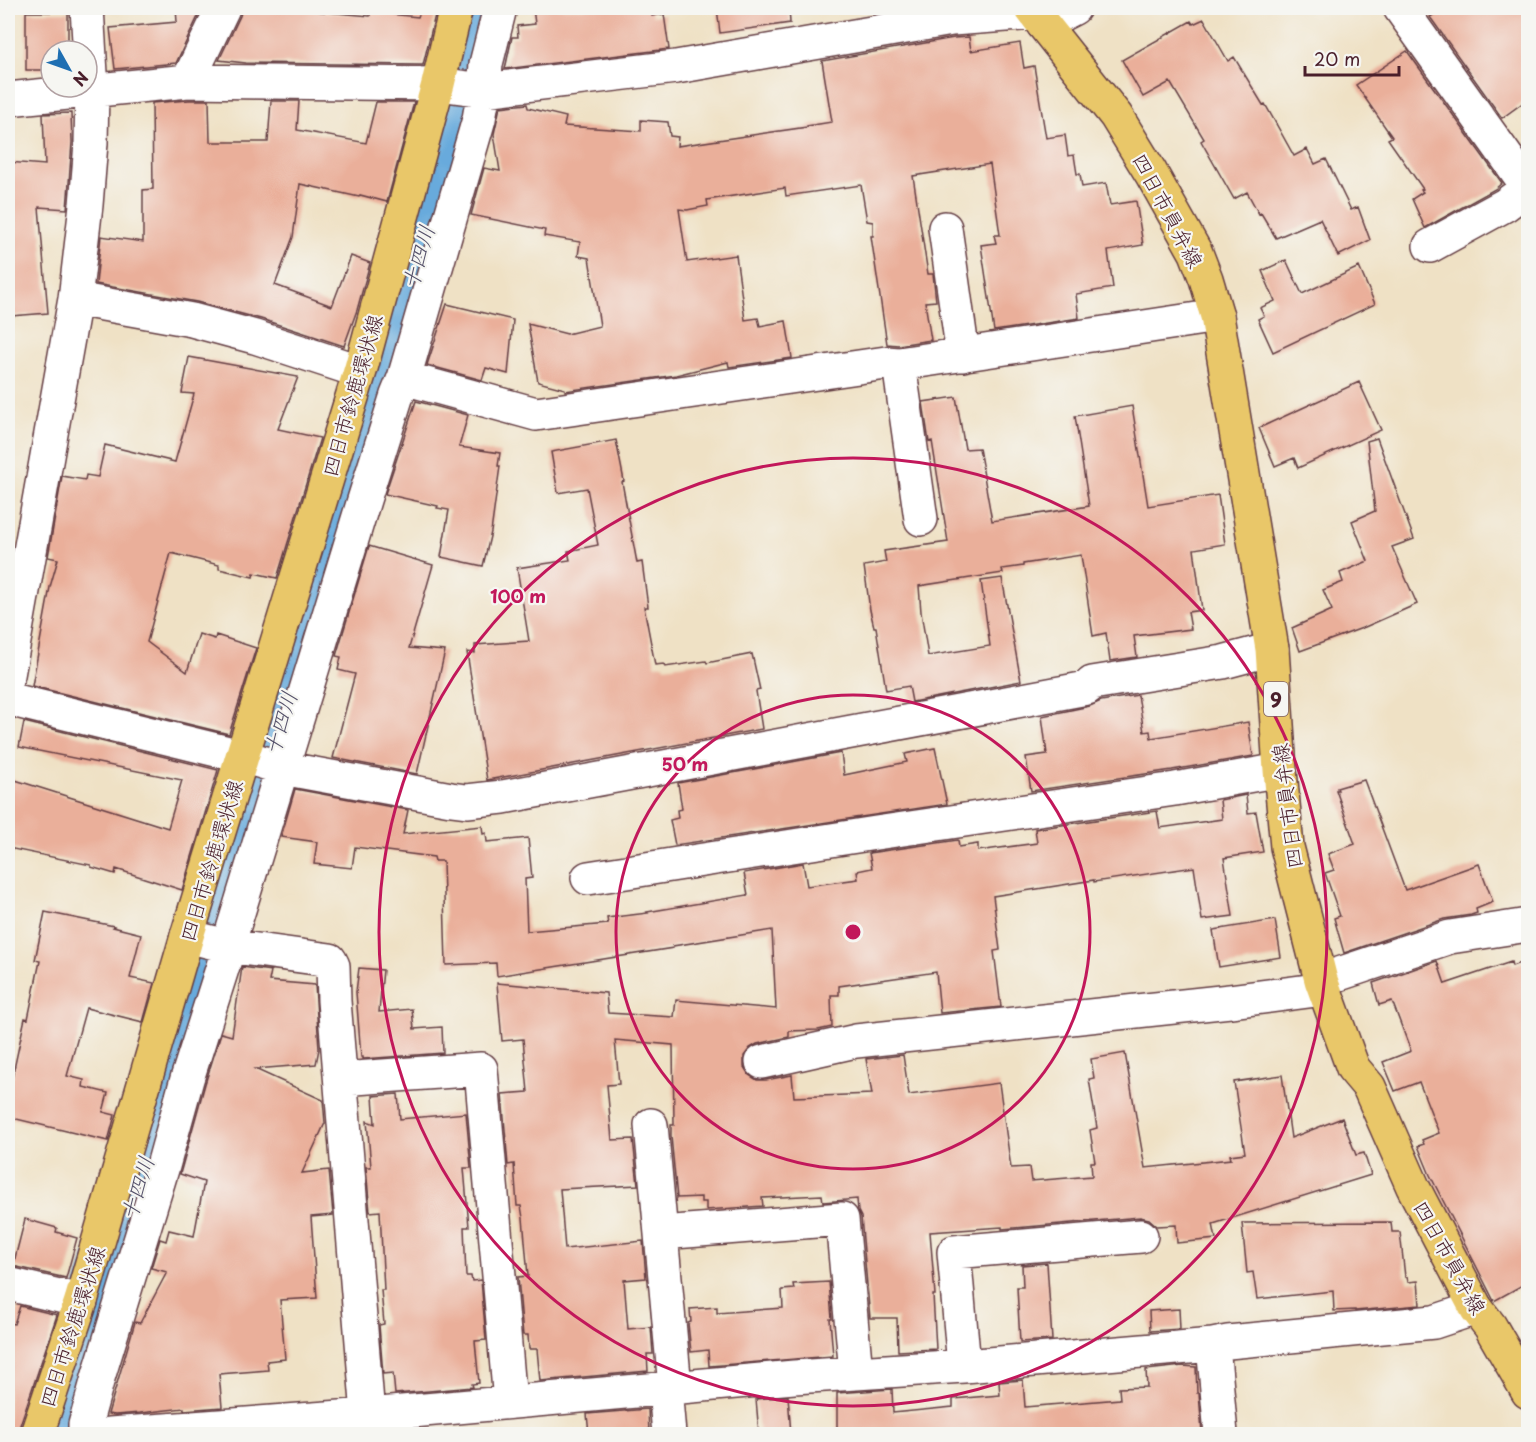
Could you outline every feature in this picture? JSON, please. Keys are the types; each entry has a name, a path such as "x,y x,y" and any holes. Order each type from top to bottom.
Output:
{"main road":[{"name":"四日市鈴鹿環状線","path":"49,1430 81,1301 362,369 442,85 456,8"},
{"name":"四日市員弁線","path":"1036,15 1116,116 1196,253 1206,279 1216,316 1272,649 1287,847 1323,984 1353,1068 1369,1087 1413,1187 1476,1308 1490,1326 1528,1392"}],"street":[{"path":"87,8 89,39"},
{"path":"188,81 223,8"},
{"path":"85,1434 85,1425 96,1387 280,768 402,379 479,119 486,64 500,8"},
{"path":"99,89 188,81 442,85 482,90 676,67 952,19 1036,15 1074,8"},
{"path":"1400,8 1528,188 1505,205 1430,246"},
{"path":"8,99 39,96"},
{"path":"8,675 75,299 86,205 92,99"},
{"path":"945,228 963,355"},
{"path":"75,299 192,320 362,369 536,414 886,363 899,364 963,355 1216,316"},
{"path":"899,364 921,519"},
{"path":"8,699 244,757 280,768 467,801 503,797 1087,688 1092,683 1223,662 1272,649"},
{"path":"588,878 1175,789 1280,770"},
{"path":"762,1062 856,1041 1230,1001 1323,984 1450,937 1528,925"},
{"path":"191,936 228,946 330,960 333,966 367,1425"},
{"path":"341,1079 481,1069 510,1402"},
{"path":"651,1125 661,1233 670,1388 669,1434"},
{"path":"661,1233 842,1220 856,1373"},
{"path":"964,1366 954,1252 1141,1236"},
{"path":"8,1284 81,1301"},
{"path":"110,1434 367,1425 510,1402 1213,1345 1434,1322 1476,1308"},
{"path":"1213,1345 1221,1434"}],"building":[{"path":"176,8 202,8 176,63 115,69 110,28 177,22"},
{"path":"242,8 316,8 315,11 370,16 370,12 418,17 420,12 435,15 423,65 246,63 219,60"},
{"path":"533,8 651,8 652,16 664,14 669,49 505,69 512,37 518,37 517,26 535,24"},
{"path":"717,8 789,8 790,23 720,33"},
{"path":"1444,8 1528,8 1528,99 1502,118 1430,17"},
{"path":"26,12 68,12 68,39 39,39 39,70 26,70"},
{"path":"1204,19 1228,61 1234,57 1263,105 1265,104 1294,156 1307,149 1315,164 1326,159 1351,210 1358,207 1370,240 1338,256 1320,219 1276,238 1247,192 1234,199 1201,141 1204,139 1170,82 1143,97 1122,60 1191,21 1193,24"},
{"path":"969,37 971,51 1020,43 1024,68 1034,66 1046,138 1065,135 1068,156 1074,155 1082,187 1106,183 1110,205 1136,201 1143,245 1108,251 1113,288 1076,294 1079,318 994,331 981,245 996,243 994,235 1000,235 990,164 913,176 928,274 933,274 936,301 925,302 931,340 898,345 887,344 871,236 873,236 873,222 867,221 861,185 786,196 785,188 707,200 708,206 687,210 679,209 687,262 736,255 745,320 758,318 760,326 786,321 792,358 729,367 728,362 676,375 565,391 565,389 538,382 528,324 567,334 600,326 589,258 578,256 580,242 544,236 545,230 471,215 484,168 500,171 494,134 500,107 527,104 528,108 566,117 564,126 641,131 641,120 668,122 670,136 678,137 677,146 807,127 832,122 822,61"},
{"path":"1407,51 1502,183 1425,228 1412,199 1423,192 1421,190 1423,189 1388,139 1392,137 1356,85"},
{"path":"209,100 210,142 268,142 271,101 299,101 297,130 366,143 376,102 414,102 387,202 300,184 293,237 275,285 332,306 351,256 370,263 344,346 261,319 197,302 96,284 101,236 143,242 143,190 153,189 152,103"},
{"path":"71,113 72,142 67,209 39,207 48,313 11,316 8,275 8,162 45,165 43,114"},
{"path":"1286,260 1302,294 1359,267 1375,304 1273,352 1258,319 1264,316 1260,308 1275,301 1262,271"},
{"path":"447,304 513,320 508,374 486,368 482,380 427,365"},
{"path":"189,357 298,377 278,429 320,438 277,578 254,573 253,577 219,569 219,565 171,553 147,642 187,672 199,634 215,639 216,635 256,648 229,734 32,686 50,587 58,559 48,557 62,476 85,480 86,475 98,477 105,445 175,462 194,394 182,393"},
{"path":"1359,382 1381,430 1298,468 1294,458 1275,466 1259,428"},
{"path":"956,397 965,449 979,448 992,521 1089,506 1075,416 1132,406 1148,506 1218,495 1225,544 1194,549 1202,610 1188,612 1191,629 1134,636 1137,657 1110,661 1106,633 1093,636 1081,555 1023,564 1023,566 1002,569 1003,573 919,586 928,656 990,646 981,581 1002,578 1021,681 912,702 909,686 886,690 864,566 886,562 884,551 948,542 932,441 929,442 923,402"},
{"path":"416,401 468,415 459,447 500,453 491,532 483,566 441,557 449,510 385,494"},
{"path":"1377,438 1414,539 1392,547 1417,604 1365,627 1300,651 1292,628 1332,610 1323,590 1343,582 1340,573 1368,561 1352,521 1375,511 1367,441"},
{"path":"616,440 637,563 642,562 648,607 644,607 655,665 664,664 665,667 706,661 707,663 752,654 760,690 756,691 762,729 487,780 467,652 475,653 475,645 529,641 517,568 570,560 568,551 598,545 587,488 558,493 551,452"},
{"path":"369,546 433,565 409,648 445,651 417,774 333,758 355,674 338,670 341,657 336,656"},
{"path":"1138,695 1144,732 1150,731 1151,738 1248,722 1253,756 1031,791 1026,757 1047,754 1042,716 1090,706 1101,701"},
{"path":"24,722 218,770 182,890 116,869 115,874 91,867 91,865 8,848 8,797 12,779 168,828 182,780 19,747"},
{"path":"935,748 947,804 675,845 670,820 678,818 677,810 682,809 678,783 841,753 844,775 907,762 905,754"},
{"path":"1364,780 1405,890 1479,864 1493,902 1476,909 1477,913 1444,919 1344,953 1334,918 1340,916 1325,873 1334,870 1328,854 1355,844 1336,790"},
{"path":"295,789 408,810 403,834 482,826 487,842 528,838 532,878 525,879 527,931 608,924 607,918 748,895 744,873 803,863 807,886 858,879 857,871 872,868 869,853 958,840 959,847 978,844 978,851 1037,843 1035,829 1157,811 1160,828 1222,819 1220,800 1246,795 1248,813 1256,812 1263,852 1224,858 1233,916 1202,920 1194,867 993,896 1000,950 994,951 1001,1007 940,1013 936,972 839,986 839,995 831,995 832,1027 789,1031 789,1037 757,1044 750,1048 744,1056 744,1067 749,1075 757,1080 792,1075 794,1097 872,1094 866,1059 903,1055 909,1095 999,1083 1011,1168 1029,1167 1031,1181 1092,1176 1091,1162 1095,1162 1090,1130 1097,1128 1089,1079 1094,1078 1091,1059 1125,1053 1145,1168 1231,1159 1230,1155 1245,1153 1234,1082 1282,1075 1291,1138 1342,1118 1356,1155 1364,1153 1371,1175 1213,1224 1216,1239 1177,1243 1176,1225 1157,1226 1149,1219 1140,1217 1002,1229 1002,1227 930,1232 936,1349 898,1351 897,1318 870,1318 861,1217 857,1199 823,1202 822,1195 762,1198 763,1206 706,1210 706,1202 701,1202 701,1197 677,1198 671,1136 671,1125 674,1125 673,1045 615,1040 619,1084 607,1085 612,1140 633,1139 638,1185 560,1189 565,1249 643,1241 646,1278 624,1280 628,1329 651,1327 653,1354 647,1354 648,1371 540,1381 537,1349 529,1349 528,1335 523,1335 518,1277 528,1276 523,1218 521,1206 517,1206 514,1164 508,1165 502,1094 528,1092 523,1039 502,1041 497,983 606,993 608,1013 674,1017 676,1000 776,1009 772,930 497,976 496,963 446,965 443,861 435,861 434,857 355,847 352,868 314,864 317,842 281,837"},
{"path":"45,912 141,934 130,978 154,983 143,1022 86,1008 67,1076 84,1080 83,1087 108,1093 103,1112 115,1115 108,1141 8,1117 8,1097 40,961 35,960"},
{"path":"1275,920 1281,957 1219,967 1213,930"},
{"path":"1528,960 1528,1282 1494,1301 1430,1175 1418,1146 1424,1144 1422,1140 1439,1133 1419,1082 1395,1091 1383,1062 1411,1051 1392,1001 1379,1005 1373,983 1437,961 1445,984 1511,962 1512,966"},
{"path":"242,967 271,971 269,981 315,985 319,1049 316,1064 255,1069 323,1100 325,1123 302,1173 329,1170 333,1215 311,1217 317,1298 280,1300 285,1359 267,1361 268,1370 219,1374 222,1407 108,1414 135,1322 140,1323 167,1272 151,1268 160,1239 166,1241 169,1230 194,1236 204,1182 180,1174 221,1033 232,1036"},
{"path":"359,968 383,970 379,1012 412,1009 414,1029 442,1027 443,1053 363,1059 361,1057 356,992"},
{"path":"398,1094 400,1119 466,1113 471,1168 464,1168 469,1227 464,1227 466,1276 471,1276 472,1281 481,1280 486,1340 475,1341 479,1383 472,1384 473,1387 395,1394 393,1373 383,1374 379,1325 384,1324 380,1211 370,1212 366,1167 371,1167 367,1121 375,1124 373,1096"},
{"path":"25,1219 57,1228 56,1232 77,1238 66,1278 13,1266"},
{"path":"1391,1222 1392,1232 1400,1232 1405,1277 1408,1282 1418,1281 1420,1305 1334,1311 1333,1291 1257,1299 1253,1272 1247,1273 1242,1223"},
{"path":"1047,1263 1052,1340 1020,1342 1017,1287 1023,1287 1022,1265"},
{"path":"829,1282 833,1356 709,1366 708,1350 691,1352 688,1323 691,1322 690,1309 717,1307 717,1313 783,1308 782,1290 794,1289 793,1284"},
{"path":"20,1306 57,1315 19,1428 19,1434 8,1434 8,1323 14,1324"},
{"path":"1179,1309 1180,1329 1150,1331 1149,1311"},
{"path":"1196,1367 1202,1433 837,1434 837,1393 892,1389 893,1413 953,1407 953,1399 1000,1395 999,1382 1023,1380 1025,1407 1120,1399 1119,1388 1147,1387 1146,1370"},
{"path":"788,1396 791,1434 759,1434 756,1399"},
{"path":"648,1409 649,1434 589,1434 587,1414"}],"waterway":[{"name":"十四川","path":"60,1434 239,843 316,603 448,151 482,8"}]}
